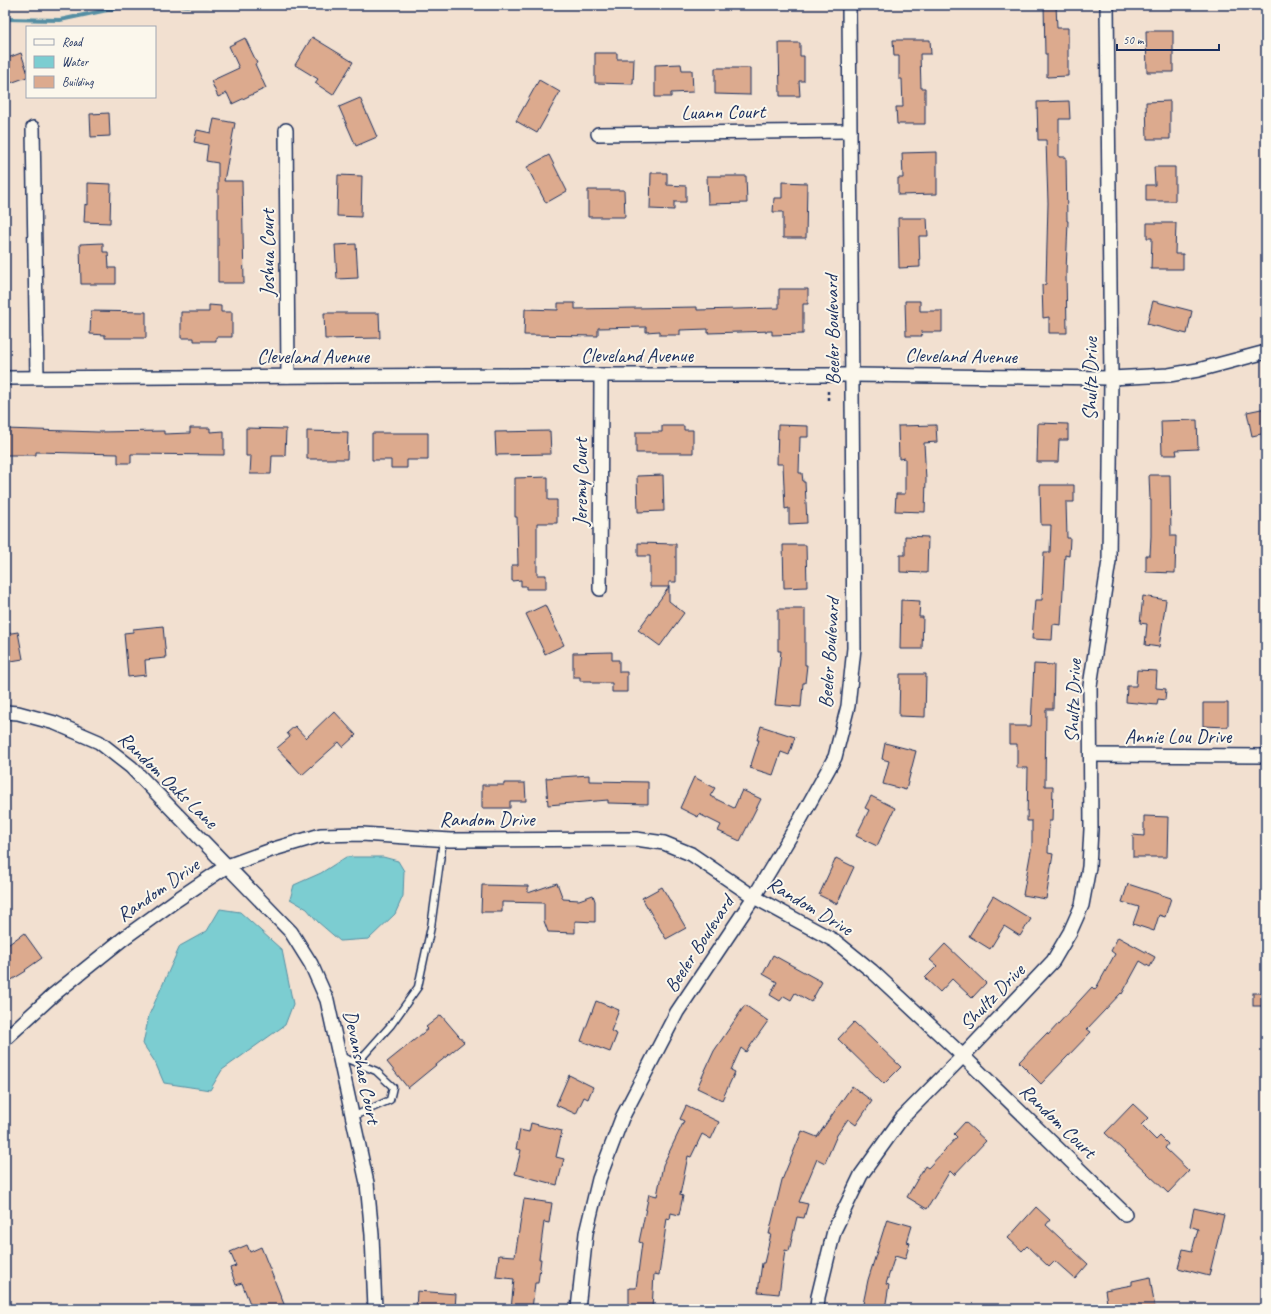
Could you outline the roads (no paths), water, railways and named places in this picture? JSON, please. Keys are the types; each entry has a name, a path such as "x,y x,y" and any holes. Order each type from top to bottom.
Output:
{"street":[{"name":"Beeler Boulevard","path":"578,1309 586,1233 599,1179 622,1118 678,1012 754,896 800,820 835,757 848,706 854,648 849,5"},
{"name":"Shultz Drive","path":"817,1309 818,1297 834,1231 860,1175 902,1118 1053,961 1070,932 1082,905 1089,868 1092,829 1090,686 1109,561 1111,378 1107,5"},
{"path":"33,128 38,377"},
{"name":"Joshua Court","path":"286,130 288,376"},
{"name":"Luann Court","path":"598,134 850,131"},
{"name":"Cleveland Avenue","path":"5,378 852,374 1111,378 1176,374 1198,370 1266,352"},
{"name":"Jeremy Court","path":"600,589 601,375"},
{"name":"Random Oaks Lane","path":"5,712 18,713 55,723 99,742 131,767 227,866"},
{"name":"Annie Lou Drive","path":"1091,755 1266,756"},
{"name":"Random Drive","path":"5,1039 53,995 124,938 227,866 274,849 321,835 362,834 443,840 636,839 664,843 691,854 754,896 835,941 872,971 963,1056"},
{"name":"Devanshae Court","path":"227,866 291,932 311,964 327,1000 367,1182 375,1309"},
{"name":"Random Court","path":"963,1056 1125,1214"}],"lane":[{"path":"358,1063 391,1025 418,987 431,927 443,840"},
{"path":"340,1056 376,1070 393,1087 390,1100 352,1116"}],"water":[{"path":"346,857 383,857 398,861 404,871 403,896 395,914 369,939 340,941 318,922 307,909 290,899 294,885 321,873"},
{"path":"220,909 240,912 282,950 293,1004 285,1025 222,1070 210,1090 164,1083 155,1062 143,1044 149,1015 180,946 207,931"}],"waterway":[{"path":"5,19 60,20 131,5"},
{"path":"177,5 216,5"}]}
